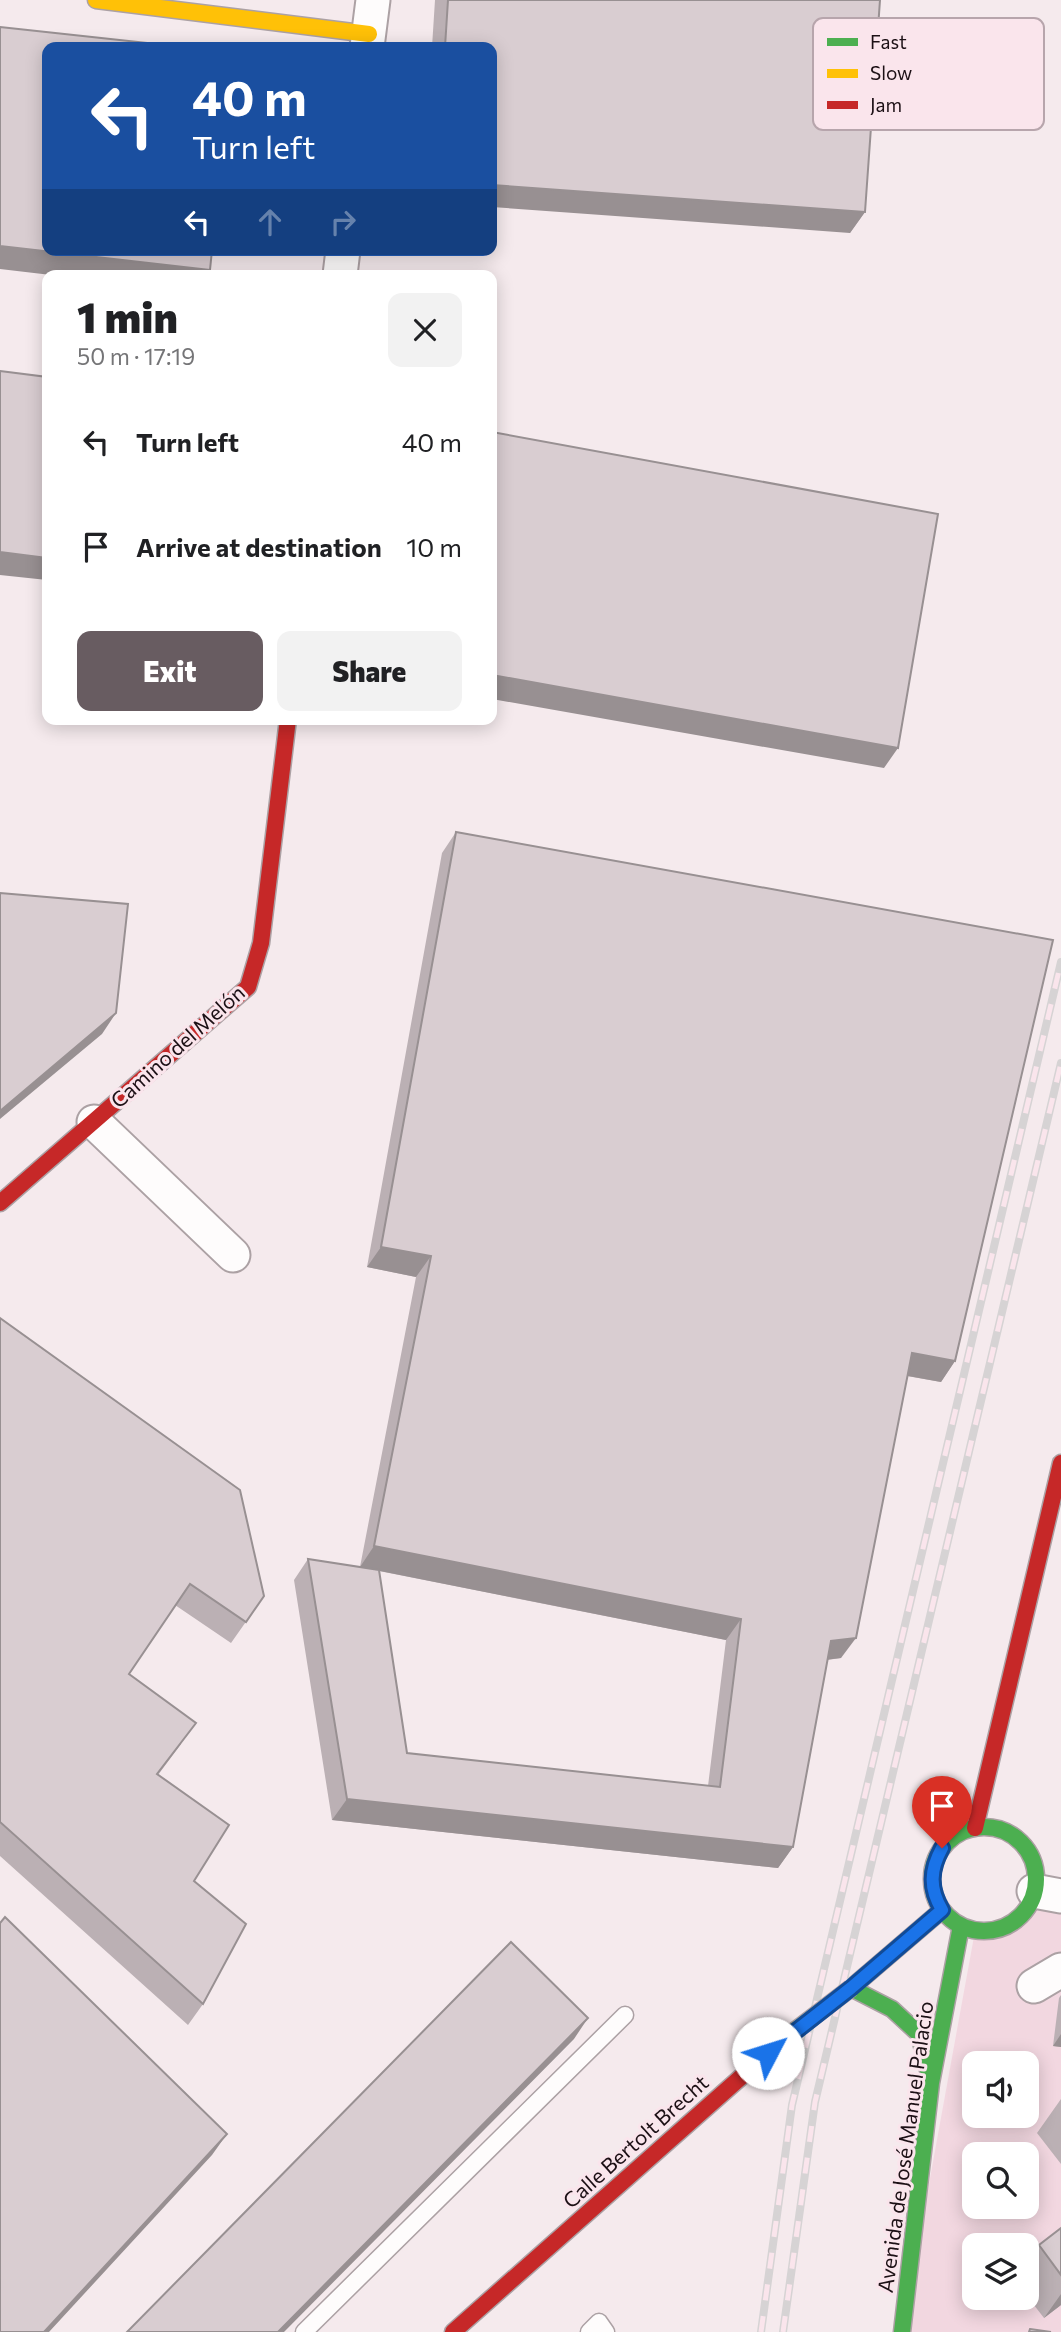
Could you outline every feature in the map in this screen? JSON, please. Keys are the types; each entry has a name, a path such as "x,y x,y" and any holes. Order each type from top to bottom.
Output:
{"street":[{"path":"96,0 368,41 373,0"},
{"name":"Camino del Melón","path":"0,1203 248,987 261,943 287,725"},
{"path":"94,1122 233,1255"},
{"path":"975,1828 1061,1463"},
{"path":"975,1828 1001,1830 1022,1844 1047,1894 1002,1928 975,1931 961,1926 942,1910 932,1886 936,1860 952,1838 975,1828"},
{"name":"Calle Bertolt Brecht","path":"453,2332 784,2039 851,1988 942,1910"},
{"name":"Avenida de José Manuel Palacio","path":"902,2332 931,2083 961,1926"},
{"path":"851,1988 892,2009 919,2034 931,2083"}],"lane":[{"path":"304,2332 625,2015"},
{"path":"589,2332 599,2322 606,2332"}],"shaded area":[{"path":"1061,1896 1061,2332 902,2332 975,1931 1006,1926 1029,1905"}],"building":[{"path":"448,0 880,0 879,18 813,18 813,130 871,130 865,212 497,185 497,42 445,42"},
{"path":"0,27 138,42 42,42 42,251 0,246"},
{"path":"88,256 211,256 210,270"},
{"path":"0,371 42,376 42,557 0,552"},
{"path":"497,433 938,514 898,748 497,676"},
{"path":"456,832 1053,940 955,1361 912,1353 856,1638 831,1641 793,1847 347,1799 308,1559 379,1570 407,1753 720,1787 741,1619 374,1546 431,1256 381,1247"},
{"path":"0,893 128,904 116,1013 0,1111"},
{"path":"0,1318 240,1490 264,1596 246,1622 190,1584 129,1674 196,1723 157,1774 229,1825 194,1881 246,1924 203,2004 0,1822"},
{"path":"5,1917 227,2134 44,2332 0,2332 0,1923"},
{"path":"511,1942 588,2018 278,2332 127,2332"},
{"path":"1061,2228 1061,2275 1039,2245"},
{"path":"1030,2329 1051,2332 1029,2332"}],"railway":[{"path":"761,2332 792,2105 1061,962"},
{"path":"783,2332 815,2102 1061,1063"}],"traffic: fast":[{"path":"984,1827 1004,1831 1021,1842 1032,1859 1036,1879 1032,1899 1021,1916 1004,1927 984,1931 964,1927 947,1916 936,1899 932,1879 936,1859 947,1842 964,1831 984,1827"},
{"path":"930,2078 919,2034 892,2009 851,1988 942,1910"},
{"path":"902,2332 931,2083 961,1926"},
{"path":"784,2039 851,1988"}],"traffic: slow":[{"path":"96,0 369,34"}],"traffic: jam":[{"path":"0,1203 248,987 261,943 287,725"},
{"path":"975,1828 1061,1463"},
{"path":"453,2332 784,2039"}],"route":[{"path":"768,2053 851,1988 942,1910 935,1899 932,1886 932,1873 942,1848"}]}
